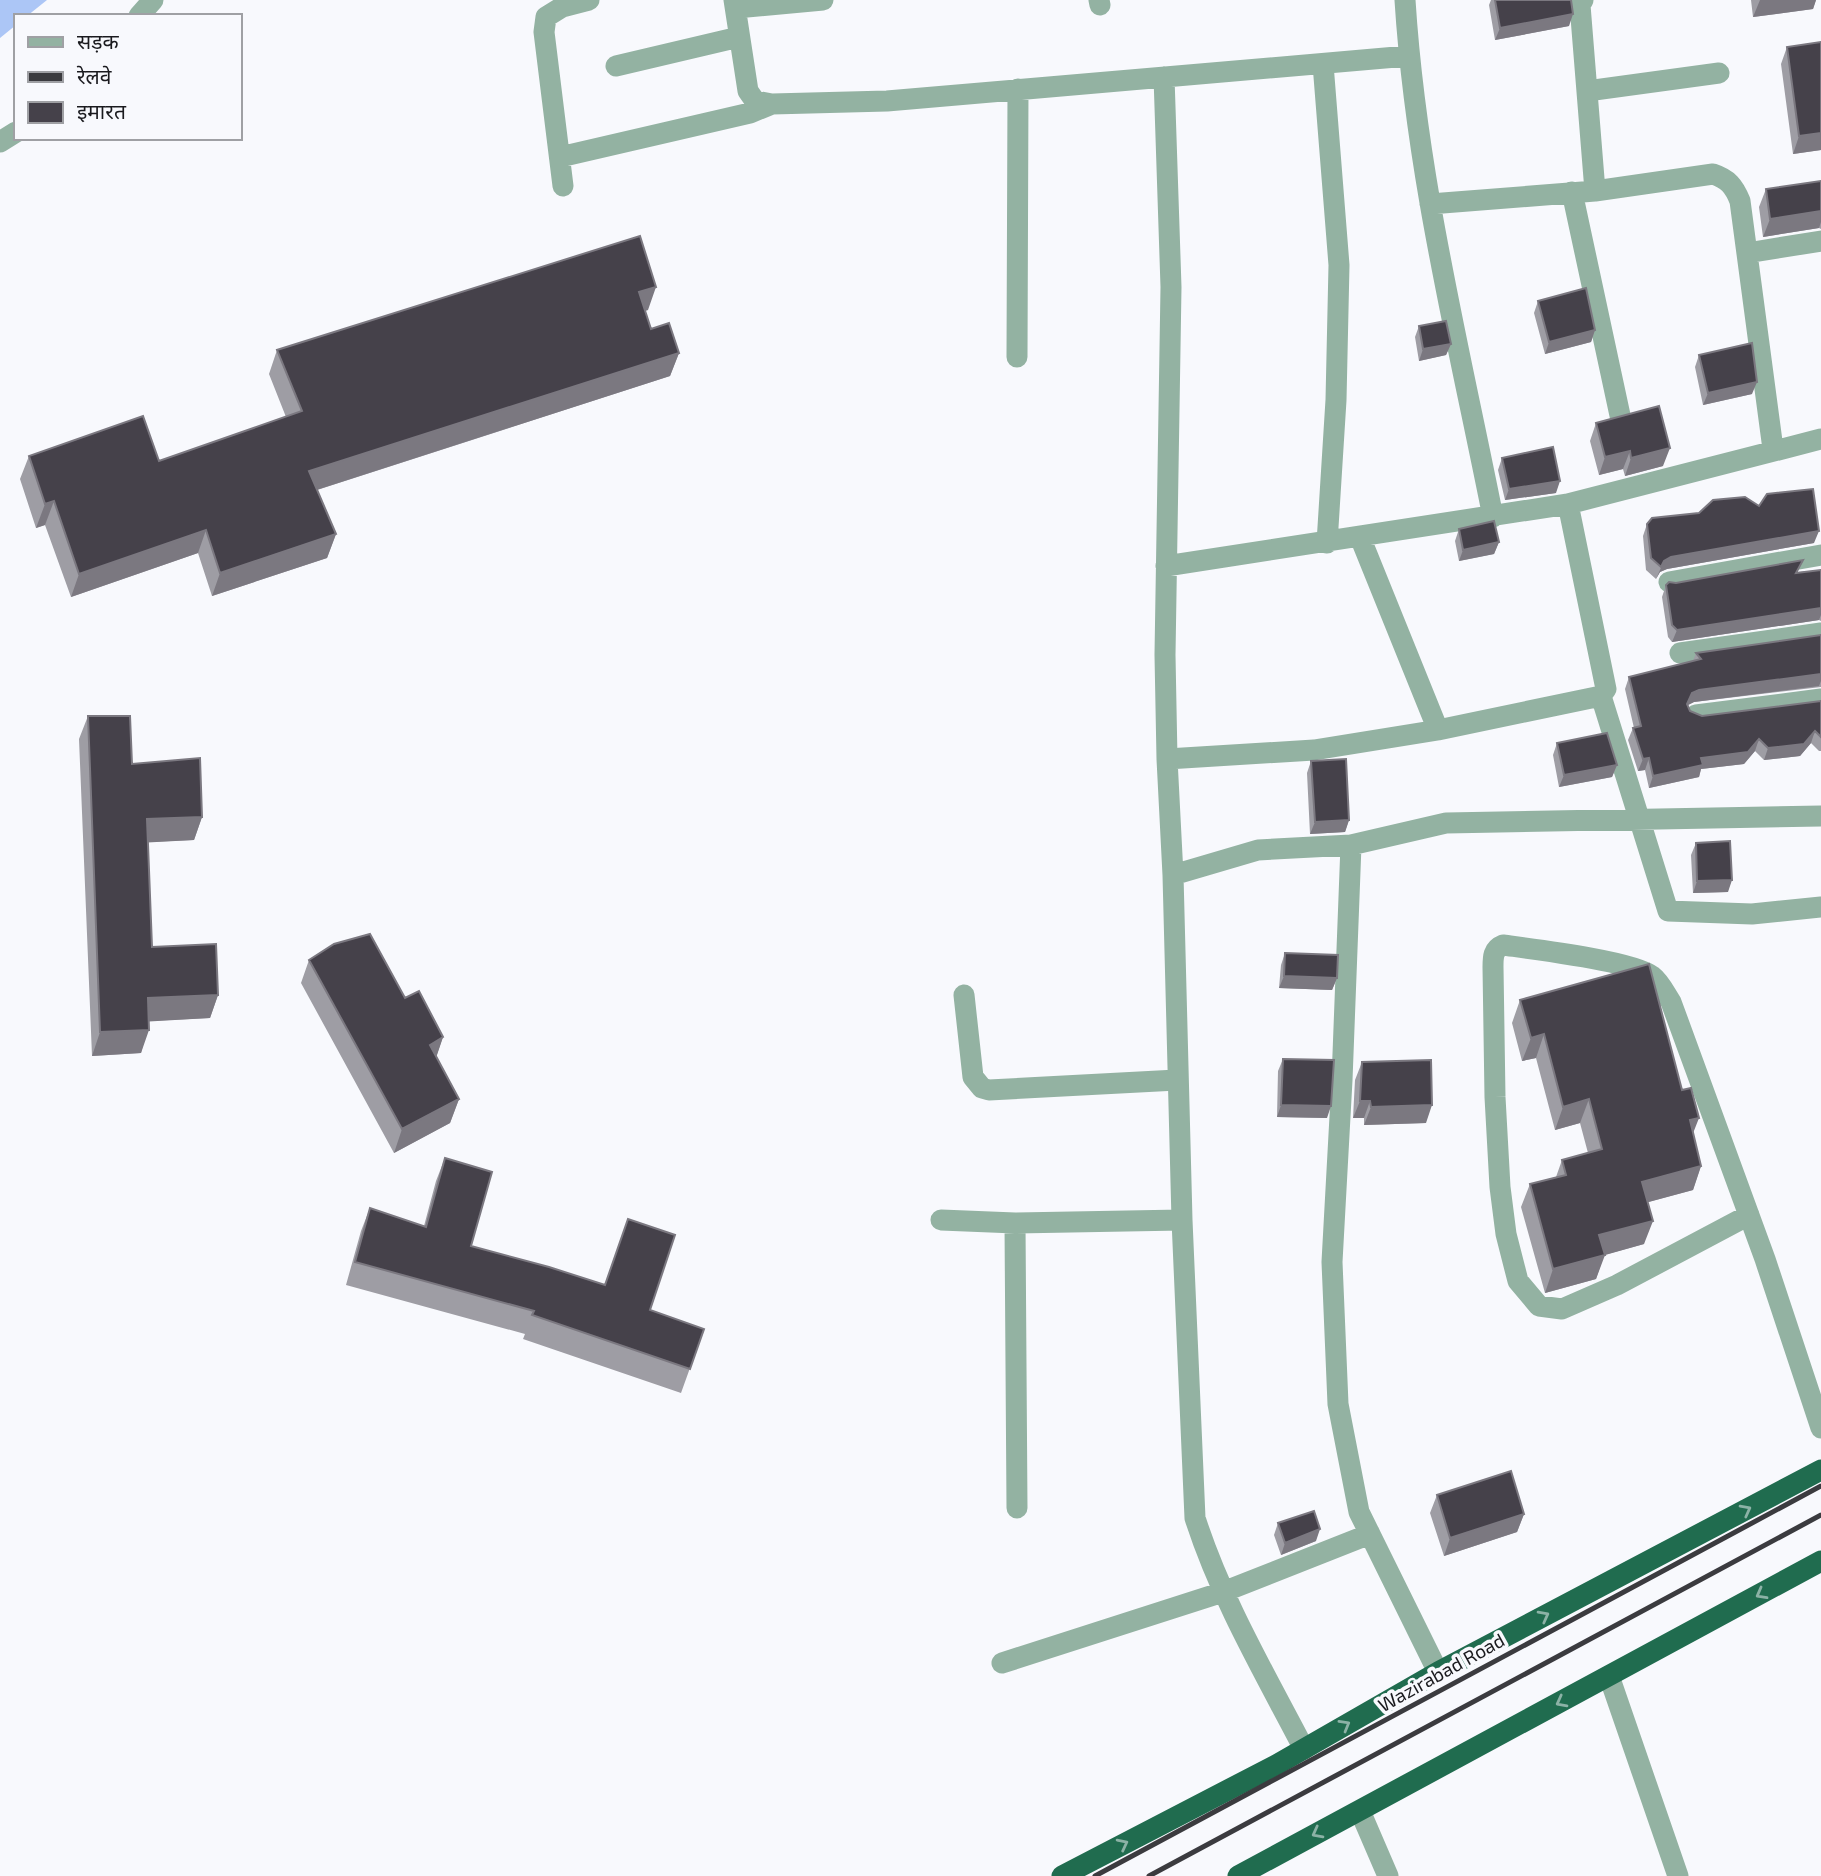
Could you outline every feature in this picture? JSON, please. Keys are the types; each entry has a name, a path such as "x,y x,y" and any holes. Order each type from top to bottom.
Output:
{"highway":[{"name":"Wazirabad Road","path":"1062,1876 1304,1749 1438,1672 1821,1470"},
{"path":"1238,1876 1821,1561"}],"street":[{"path":"141,14 153,0"},
{"path":"563,186 544,32 545,8 589,0"},
{"path":"823,0 735,4 750,96 755,101 772,104 887,101 1408,56"},
{"path":"1405,0 1408,56 1430,204 1493,517"},
{"path":"1583,0 1580,5 1595,191"},
{"path":"616,66 739,37"},
{"path":"1323,64 1339,265 1336,400 1327,543"},
{"path":"1587,90 1719,73"},
{"path":"1164,77 1171,287 1166,566 1167,759 1195,1518 1223,1592 1304,1749"},
{"path":"1017,357 1018,89"},
{"path":"560,157 750,113 772,104"},
{"path":"1430,204 1595,191 1713,174 1726,178 1740,201 1773,449"},
{"path":"1572,192 1621,420"},
{"path":"1747,253 1821,241"},
{"path":"1166,566 1568,504 1773,449 1821,439"},
{"path":"1167,759 1314,750 1438,730 1601,696 1606,689 1568,504"},
{"path":"1360,537 1438,730"},
{"path":"1669,582 1821,555"},
{"path":"1681,653 1821,633"},
{"path":"1601,696 1668,911 1752,914 1821,906"},
{"path":"1696,715 1821,699"},
{"path":"1173,875 1258,850 1351,845 1446,823 1821,816"},
{"path":"1351,845 1332,1262 1338,1404 1359,1512 1438,1672"},
{"path":"1749,1215 1617,1285 1562,1309 1539,1306 1518,1281 1506,1234 1502,1199 1495,1097 1493,954 1498,947 1503,944 1617,964 1651,974 1671,1002 1749,1215 1821,1428"},
{"path":"964,995 973,1077 982,1088 989,1090 1177,1080"},
{"path":"941,1220 1015,1223 1182,1220"},
{"path":"1015,1223 1017,1508"},
{"path":"1002,1663 1223,1592 1370,1534"},
{"path":"1609,1676 1678,1876"},
{"path":"1360,1811 1388,1876"}],"water":[{"path":"0,0 47,0 30,14 14,14 14,27 0,38"}],"building":[{"path":"1495,0 1571,0 1573,14 1500,28"},
{"path":"1821,42 1821,133 1799,136 1787,47"},
{"path":"1821,181 1821,211 1770,219 1766,189"},
{"path":"640,236 656,287 639,292 651,329 669,323 679,353 309,471 336,534 220,573 206,530 79,574 54,501 45,504 29,456 143,416 159,461 302,411 277,350"},
{"path":"1586,288 1595,330 1549,342 1538,301"},
{"path":"1446,321 1451,344 1423,349 1419,326"},
{"path":"1752,343 1757,382 1708,393 1699,355"},
{"path":"1659,406 1670,448 1631,458 1630,451 1605,457 1596,423"},
{"path":"1553,447 1560,481 1509,489 1502,458"},
{"path":"1813,489 1819,531 1671,557 1664,561 1661,567 1651,558 1647,524 1652,518 1699,513 1713,500 1745,497 1759,506 1767,494"},
{"path":"1494,521 1499,542 1463,550 1459,529"},
{"path":"1803,560 1796,573 1821,570 1821,608 1677,630 1672,625 1666,585 1669,582 1676,583"},
{"path":"1821,635 1821,674 1699,690 1692,693 1687,704 1690,711 1702,716 1821,701 1821,737 1815,731 1804,744 1768,748 1759,739 1748,752 1701,758 1703,765 1653,776 1649,758 1643,759 1633,728 1641,726 1629,677 1701,659 1696,653"},
{"path":"88,716 130,716 132,764 200,758 202,817 147,819 152,947 216,944 218,995 148,998 149,1030 100,1032"},
{"path":"1607,733 1617,765 1564,775 1557,743"},
{"path":"1346,759 1349,820 1315,822 1311,761"},
{"path":"1730,841 1732,880 1697,881 1696,843"},
{"path":"370,934 405,998 419,991 443,1037 430,1045 459,1099 402,1129 309,960 334,944"},
{"path":"1285,953 1338,955 1337,978 1284,976"},
{"path":"1649,964 1682,1090 1691,1088 1699,1118 1690,1120 1701,1166 1642,1182 1653,1221 1599,1235 1605,1255 1553,1269 1530,1184 1566,1175 1562,1160 1602,1149 1589,1099 1563,1107 1544,1034 1531,1038 1520,1000"},
{"path":"1283,1059 1334,1060 1331,1106 1281,1105"},
{"path":"1431,1060 1432,1105 1371,1107 1370,1101 1360,1101 1362,1062"},
{"path":"445,1158 492,1172 471,1246 605,1285 628,1219 675,1235 650,1310 704,1329 690,1369 532,1315 534,1311 355,1262 370,1208 426,1227"},
{"path":"1511,1471 1524,1514 1450,1538 1437,1495"},
{"path":"1314,1511 1320,1529 1285,1543 1278,1523"}],"railway":[{"path":"1095,1876 1821,1486"},
{"path":"1149,1876 1821,1515"}]}
